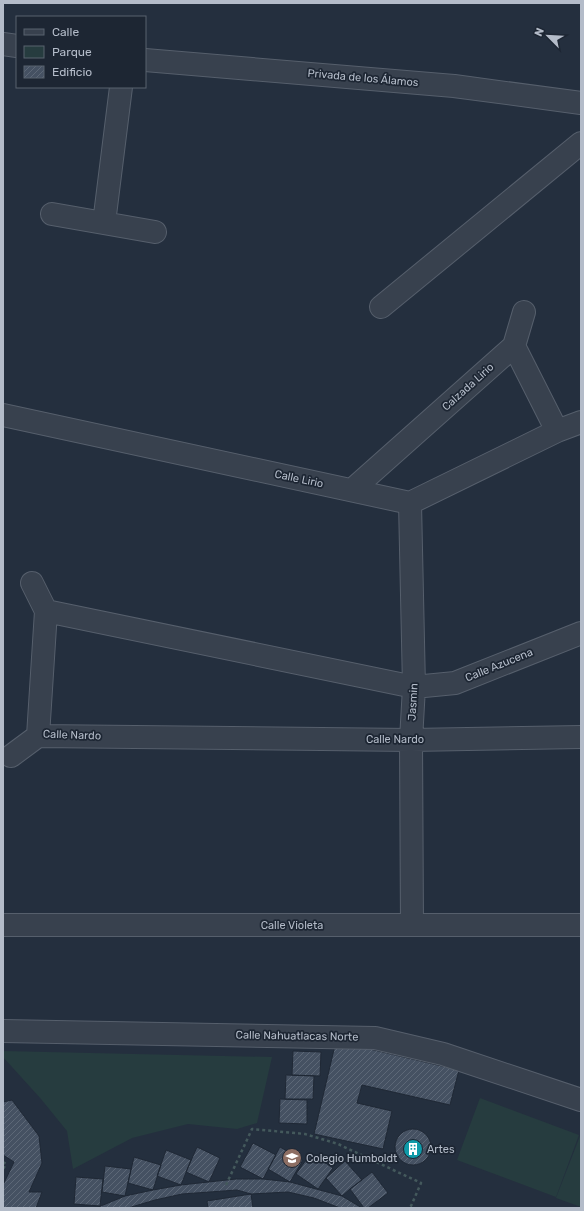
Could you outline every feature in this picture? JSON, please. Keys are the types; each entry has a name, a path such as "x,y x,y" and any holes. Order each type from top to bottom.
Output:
{"street":[{"path":"3,44 16,46"},
{"name":"Privada de los Álamos","path":"146,60 454,86 581,103"},
{"path":"104,223 121,88"},
{"path":"381,307 581,143"},
{"path":"52,214 155,232"},
{"path":"524,312 514,346 557,431"},
{"name":"Calzada Lirio","path":"352,490 514,346"},
{"name":"Calle Lirio","path":"3,415 410,503"},
{"path":"410,503 557,431 581,422"},
{"name":"Jasmin","path":"410,503 414,687 411,740 412,925"},
{"path":"32,584 46,611 414,687"},
{"name":"Calle Nardo","path":"46,611 38,736 411,740 581,737"},
{"name":"Calle Azucena","path":"414,687 455,683 581,633"},
{"path":"12,756 38,736"},
{"name":"Calle Violeta","path":"3,924 581,925"},
{"name":"Calle Nahuatlacas Norte","path":"3,1031 375,1038 443,1054 581,1100"}],"path":[{"path":"226,1185 252,1129 305,1134 338,1144 421,1183 409,1208"},
{"path":"3,1162 6,1164 3,1169"}],"green space":[{"path":"3,1051 272,1057 257,1123 237,1129 188,1124 132,1138 73,1169 67,1131 41,1099 3,1057"},
{"path":"480,1098 579,1135 556,1197 457,1160"},
{"path":"580,1136 581,1137 581,1207 556,1198"}],"building":[{"path":"336,1041 459,1070 450,1105 362,1085 357,1103 392,1111 383,1149 314,1134"},
{"path":"293,1051 321,1052 320,1076 292,1075"},
{"path":"286,1075 314,1076 313,1099 285,1099"},
{"path":"280,1099 307,1100 307,1124 279,1123"},
{"path":"12,1100 39,1136 42,1163 29,1192 42,1192 36,1208 3,1208 3,1185 14,1162 3,1155 3,1102"},
{"name":"Artes","path":"417,1129 426,1134 430,1140 430,1154 426,1160 417,1165 409,1165 400,1160 396,1154 395,1143 400,1134 406,1130"},
{"path":"253,1143 276,1155 263,1179 240,1167"},
{"path":"197,1147 220,1158 209,1182 186,1172"},
{"path":"280,1147 303,1160 290,1182 268,1169"},
{"path":"166,1150 191,1160 181,1185 157,1176"},
{"path":"311,1153 333,1168 318,1189 296,1174"},
{"path":"134,1157 161,1165 153,1190 128,1183"},
{"path":"345,1161 362,1180 342,1196 326,1178"},
{"path":"105,1166 131,1169 125,1196 102,1192"},
{"path":"372,1172 388,1193 368,1208 364,1208 350,1189"},
{"path":"76,1177 103,1179 100,1206 74,1204"},
{"path":"236,1179 263,1179 290,1182 342,1196 362,1208 340,1208 314,1198 288,1192 251,1194 237,1190 182,1194 128,1208 96,1208 125,1196 153,1190 181,1185"},
{"path":"251,1194 253,1208 208,1208 207,1201"}],"place":[{"name":"Artes","path":"413,1149"},
{"name":"Colegio Humboldt","path":"292,1158"}]}
